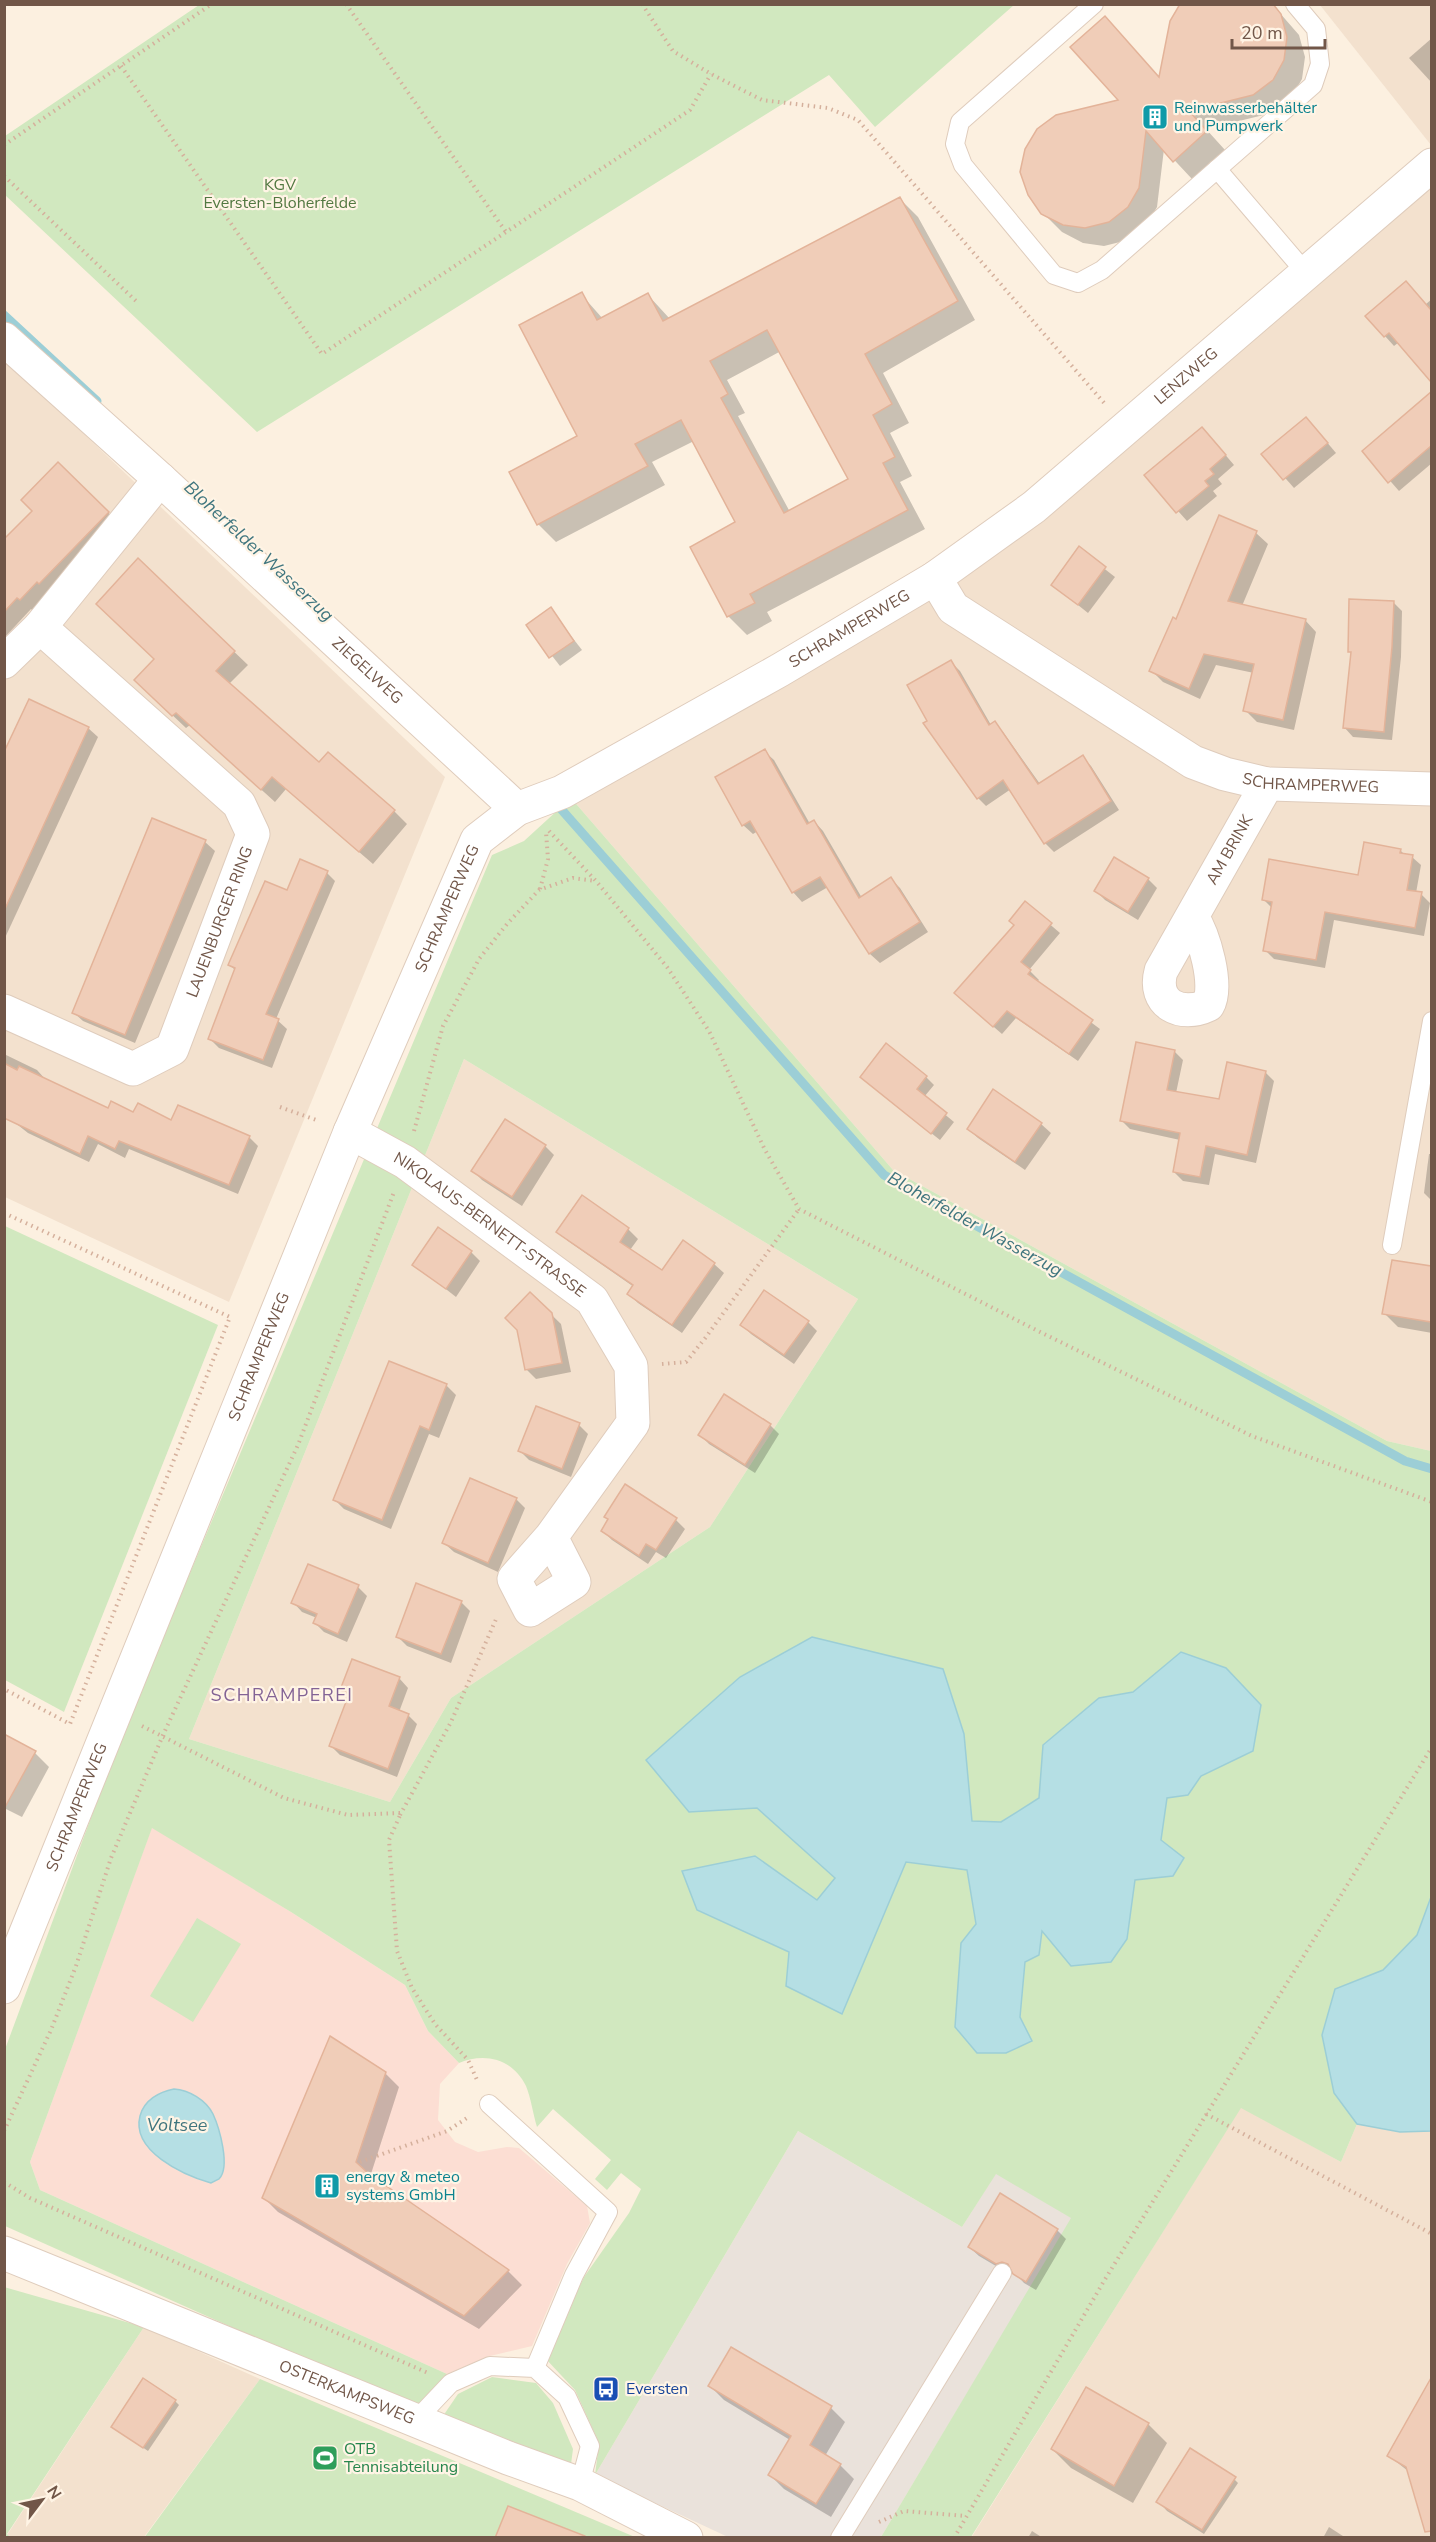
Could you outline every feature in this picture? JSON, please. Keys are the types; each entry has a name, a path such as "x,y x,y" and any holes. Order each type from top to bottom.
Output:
{"street":[{"name":"LENZWEG","path":"935,578 1034,507 1431,165"},
{"name":"ZIEGELWEG","path":"4,339 160,478 517,808"},
{"path":"4,662 40,627 160,478"},
{"name":"SCHRAMPERWEG","path":"4,1987 350,1132 477,840 517,808 562,792 780,670 935,578 953,608 1193,762 1225,774 1267,784 1431,789"},
{"name":"LAUENBURGER RING","path":"4,1011 133,1069 172,1049 253,834 239,804 40,627"},
{"name":"AM BRINK","path":"1192,917 1267,784"},
{"name":"NIKOLAUS-BERNETT-STRASSE","path":"350,1132 405,1162 592,1300 631,1366 633,1424 550,1538 514,1579"},
{"path":"514,1579 530,1610 574,1582 550,1538"},
{"name":"OSTERKAMPSWEG","path":"4,2253 508,2458 580,2484 687,2538"}],"lane":[{"path":"1094,4 960,122 955,144 963,165 1054,275 1078,283 1102,270 1313,85 1320,64 1316,29 1295,4"},
{"path":"1217,170 1306,273"},
{"path":"1392,1245 1431,1021"},
{"path":"489,2104 608,2212 574,2275 535,2368"},
{"path":"840,2538 1002,2273"},
{"path":"416,2420 451,2383 490,2366 535,2368 567,2397 590,2446 580,2484"}],"path":[{"path":"4,145 212,4"},
{"path":"346,4 506,232"},
{"path":"642,4 673,51 711,74 762,99 828,108 858,120 1127,429"},
{"path":"121,66 322,354 690,110 711,74"},
{"path":"4,176 136,301"},
{"path":"4,2131 59,2009 76,1966 111,1858 163,1735 298,1445 405,1162 443,1026 479,959 539,890 548,859 546,828 596,881 667,967 709,1031 765,1150 799,1209 1038,1331 1252,1436 1431,1502"},
{"path":"539,890 573,878 596,881"},
{"path":"280,1107 350,1132"},
{"path":"631,1366 686,1362 799,1209"},
{"path":"4,1212 230,1317 70,1724 4,1689"},
{"path":"360,2162 447,2131 489,2104 468,2060 435,2024 412,1988 397,1951 389,1840 400,1815 451,1722 514,1579"},
{"path":"114,1713 163,1735 284,1798 348,1815 401,1813 400,1815"},
{"path":"954,2538 1206,2114 1431,1747"},
{"path":"1206,2114 1431,2234"},
{"path":"4,2182 30,2198 451,2383"},
{"path":"875,2524 904,2511 966,2516"}],"shaded area":[{"path":"1320,5 1431,5 1431,145"},
{"path":"1431,157 1431,1451 1387,1441 893,1170 571,798 1031,500"},
{"path":"4,358 445,777 229,1302 5,1197"},
{"path":"464,1059 858,1299 710,1527 451,1698 390,1802 189,1739"},
{"name":"energy & meteo systems GmbH","path":"152,1827 405,1985 428,2031 459,2063 440,2084 438,2120 455,2142 478,2152 507,2147 519,2148 587,2206 590,2223 567,2264 532,2346 490,2356 447,2374 40,2190 30,2162"},
{"path":"1241,2107 1341,2162 1357,2124 1400,2132 1431,2131 1431,2537 971,2538"},
{"path":"798,2131 962,2227 996,2173 1072,2218 881,2537 728,2537 595,2475"},
{"path":"144,2327 260,2379 144,2537 11,2538 7,2535"}],"green space":[{"name":"KGV Eversten-Bloherfelde","path":"199,5 1014,5 875,127 829,75 257,432 5,195 5,136"},
{"path":"571,798 893,1170 1387,1441 1431,1451 1431,1897 1417,1935 1383,1970 1335,1989 1322,2035 1334,2093 1357,2124 1341,2162 1241,2108 971,2537 881,2537 1071,2218 996,2174 962,2227 798,2131 595,2475 599,2443 575,2390 545,2358 584,2277 629,2213 641,2189 621,2173 607,2190 595,2179 611,2160 553,2109 537,2127 526,2086 514,2069 488,2058 459,2063 428,2031 405,1985 291,1912 152,1828 30,2162 40,2190 447,2374 417,2410 5,2226 4,2052 121,1737 492,855 524,841","holes":["464,1059 858,1299 710,1527 451,1698 390,1802 189,1739","1181,1652 1253,1751 1201,1776 1188,1795 1167,1797 1161,1840 1183,1858 1173,1876 1135,1880 1127,1939 1042,1930 1039,1955 1025,1962 1020,2017 961,1943 976,1924 967,1870 906,1862 842,2014 789,1952 697,1910 683,1871 755,1856 817,1901 836,1878 757,1808 964,1734 972,1821 1001,1822 1039,1798 1043,1745 1099,1698 1133,1692"]},
{"path":"5,1226 218,1325 64,1712 5,1680"},
{"path":"197,1918 241,1944 193,2022 150,1996"},
{"path":"4,2287 144,2327 7,2534 11,2538 4,2537"},
{"path":"492,2377 536,2383 553,2403 573,2449 570,2472 443,2416 458,2394"},
{"name":"OTB Tennisabteilung","path":"260,2379 635,2537 144,2538"}],"water":[{"path":"812,1637 943,1669 964,1734 972,1821 1001,1822 1039,1798 1043,1745 1099,1698 1133,1692 1181,1652 1226,1668 1261,1705 1253,1751 1201,1776 1188,1795 1167,1798 1161,1840 1184,1858 1173,1876 1135,1880 1127,1939 1111,1962 1071,1966 1042,1931 1039,1955 1025,1962 1020,2017 1032,2041 1006,2053 977,2053 955,2027 961,1943 976,1924 967,1870 906,1862 842,2014 786,1986 789,1952 697,1910 682,1871 755,1856 817,1900 835,1878 757,1808 689,1812 646,1760 740,1677"},
{"path":"1431,1897 1431,2131 1400,2132 1357,2124 1334,2093 1322,2035 1335,1989 1383,1970 1417,1935"},
{"name":"Voltsee","path":"174,2089 185,2091 202,2100 213,2114 221,2137 224,2166 219,2179 211,2183 174,2168 162,2160 143,2140 139,2129 140,2116 145,2105 163,2092"}],"building":[{"name":"Reinwasserbehälter und Pumpwerk","path":"1180,4 1273,4 1281,14 1287,37 1284,60 1273,80 1253,95 1189,111 1207,131 1173,162 1146,131 1139,188 1128,207 1109,222 1085,228 1063,225 1041,214 1028,195 1020,172 1025,149 1037,129 1056,115 1118,100 1070,47 1105,16 1159,77 1170,21"},
{"path":"900,197 958,301 865,354 892,404 873,415 895,457 883,463 908,510 750,594 755,603 727,617 690,547 735,522 681,420 635,444 648,466 537,525 509,472 577,436 519,325 582,292 597,320 648,293 663,321","holes":["767,330 848,479 784,513 721,398 728,394 710,361"]},
{"path":"1406,281 1431,310 1431,382 1389,333 1384,337 1365,316"},
{"path":"1431,392 1431,446 1388,483 1362,451"},
{"path":"1306,417 1328,443 1283,480 1261,454"},
{"path":"1202,427 1226,455 1210,469 1214,474 1205,481 1209,486 1176,513 1144,475"},
{"path":"58,462 109,512 39,584 37,582 20,600 17,598 4,612 4,539 32,511 21,500"},
{"path":"1219,515 1257,531 1228,601 1306,619 1283,720 1243,711 1254,664 1204,654 1189,689 1149,671 1173,617 1176,619"},
{"path":"1079,546 1106,567 1078,605 1051,585"},
{"path":"138,558 235,651 216,671 319,762 328,752 395,810 359,852 272,777 261,790 176,713 172,716 134,680 154,659 96,604"},
{"path":"1349,599 1394,601 1384,732 1343,728 1351,652 1348,652"},
{"path":"551,607 574,641 549,658 526,625"},
{"path":"951,660 989,725 995,721 1038,784 1083,755 1111,801 1044,844 1003,780 977,799 923,723 927,721 907,685"},
{"path":"29,699 89,727 4,911 4,752"},
{"path":"765,749 807,824 814,820 859,898 891,877 920,922 869,954 820,877 792,893 750,821 742,826 715,777"},
{"path":"152,818 206,840 125,1035 72,1013"},
{"path":"1364,842 1401,849 1400,853 1413,855 1407,890 1422,892 1415,928 1325,912 1316,960 1263,951 1272,902 1262,900 1269,859 1358,875"},
{"path":"1114,857 1149,878 1128,912 1094,891"},
{"path":"300,859 328,871 266,1014 279,1019 263,1060 208,1039 235,968 228,965 265,881 287,890"},
{"path":"1025,901 1052,923 1021,962 1031,970 1028,974 1093,1020 1069,1054 1007,1011 993,1027 954,993 1014,925 1009,921"},
{"path":"1136,1042 1175,1050 1167,1090 1219,1099 1227,1062 1266,1071 1247,1155 1206,1146 1200,1177 1173,1172 1180,1133 1120,1121"},
{"path":"886,1043 927,1076 917,1089 947,1113 931,1134 860,1077"},
{"path":"4,1063 17,1070 19,1066 108,1108 111,1101 133,1112 138,1103 171,1120 178,1105 250,1136 229,1185 119,1141 115,1149 88,1136 80,1154 4,1118"},
{"path":"993,1089 1042,1123 1015,1162 967,1129"},
{"path":"505,1119 546,1145 512,1197 471,1171"},
{"path":"582,1195 629,1228 620,1242 662,1270 683,1240 715,1263 672,1325 627,1294 633,1285 556,1232"},
{"path":"438,1227 472,1251 446,1289 412,1265"},
{"path":"1392,1260 1431,1266 1431,1322 1382,1314"},
{"path":"764,1290 809,1321 784,1355 740,1325"},
{"path":"530,1292 552,1313 562,1363 525,1370 517,1330 505,1318"},
{"path":"389,1361 447,1384 429,1430 420,1426 382,1520 333,1500"},
{"path":"724,1394 771,1424 745,1465 698,1435"},
{"path":"536,1406 580,1423 562,1469 518,1451"},
{"path":"470,1478 517,1498 488,1563 442,1543"},
{"path":"625,1484 677,1518 656,1550 646,1544 639,1556 601,1531 608,1519 604,1517"},
{"path":"308,1564 359,1585 338,1634 313,1623 317,1614 291,1603"},
{"path":"416,1583 462,1601 441,1654 396,1637"},
{"path":"352,1659 400,1677 389,1706 409,1714 388,1769 329,1746 349,1694 340,1690"},
{"path":"4,1734 36,1751 4,1809"},
{"name":"energy & meteo systems GmbH","path":"330,2036 386,2072 356,2162 369,2174 509,2270 464,2316 262,2198"},
{"path":"1000,2193 1058,2229 1026,2282 1013,2274 1008,2264 1002,2262 996,2264 968,2247"},
{"path":"731,2347 832,2406 810,2445 841,2464 816,2504 768,2475 791,2436 708,2386"},
{"path":"143,2378 176,2400 143,2448 111,2427"},
{"path":"1431,2378 1431,2531 1425,2532 1406,2467 1387,2456"},
{"path":"1086,2387 1149,2423 1114,2486 1051,2449"},
{"path":"1190,2448 1236,2477 1202,2530 1156,2502"},
{"path":"508,2506 585,2536 585,2538 495,2538"}],"waterway":[{"name":"Bloherfelder Wasserzug","path":"4,315 97,401"},
{"name":"Bloherfelder Wasserzug","path":"561,809 884,1175 1405,1461 1432,1469"}],"place":[{"name":"Reinwasserbehälter und Pumpwerk","path":"1155,117"},
{"name":"energy & meteo systems GmbH","path":"327,2186"},
{"name":"Eversten","path":"606,2389"},
{"name":"OTB Tennisabteilung","path":"325,2458"}],"district":[{"name":"SCHRAMPEREI","path":"282,1695"}]}
